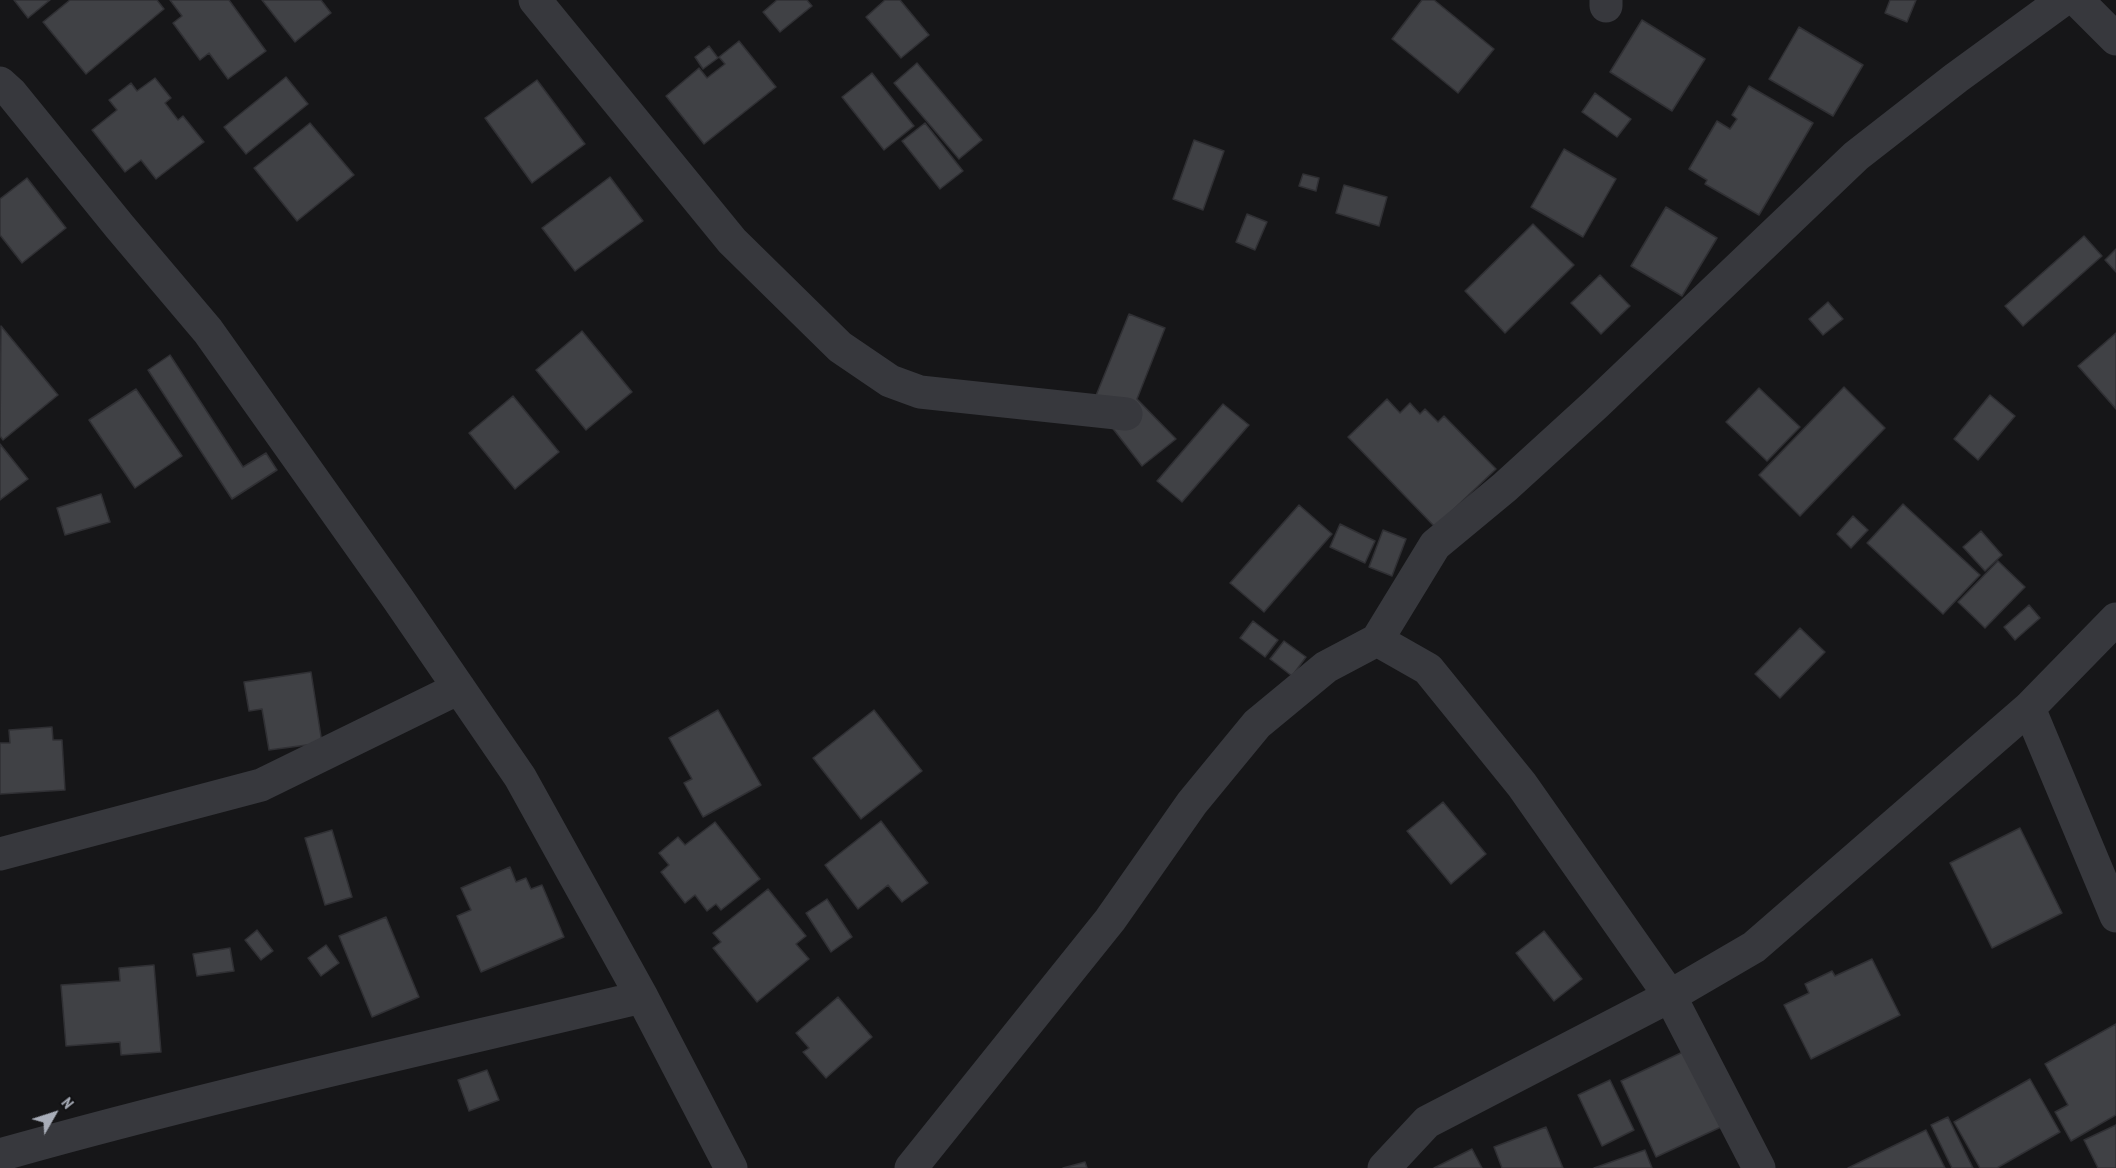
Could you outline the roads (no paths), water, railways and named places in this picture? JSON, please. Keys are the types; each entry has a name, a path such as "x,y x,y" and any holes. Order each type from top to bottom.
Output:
{"street":[{"path":"535,0 732,241 840,346 881,375 890,381 920,392 1126,414"},
{"path":"911,1168 1110,920 1192,803 1257,724 1326,667 1377,640 1435,545 1505,487 1596,404 1856,156 1956,78 2063,0"},
{"path":"2077,0 2116,39"},
{"path":"0,82 208,331 392,589 520,777 642,997 731,1168"},
{"path":"1384,1168 1426,1122 1670,996 1754,947 2030,708 2116,619"},
{"path":"1377,640 1428,669 1522,785 1670,996 1759,1168"},
{"path":"0,854 261,785 459,687"},
{"path":"2030,708 2116,916"},
{"path":"0,1155 76,1133 233,1094 642,997"}]}
